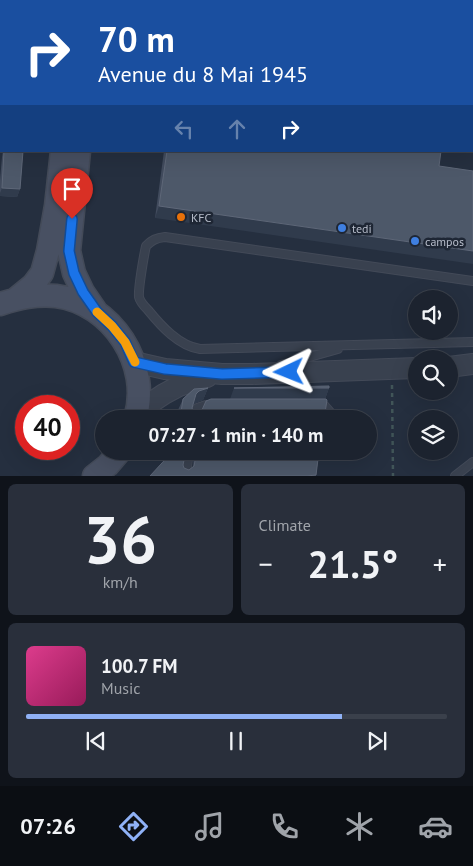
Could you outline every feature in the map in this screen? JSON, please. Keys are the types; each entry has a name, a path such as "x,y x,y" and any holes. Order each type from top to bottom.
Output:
{"main road":[{"path":"8,301 33,285 42,273 56,206 62,152"},
{"path":"79,152 69,251 74,273 83,292 97,312 125,342 134,362 139,386 137,410"},
{"path":"8,301 37,295 58,297 78,302 97,312"},
{"path":"94,476 112,460"}],"street":[{"path":"134,362 165,369 222,374 408,368"},
{"path":"458,366 473,364"},
{"path":"458,369 473,373"},
{"path":"143,410 164,394 179,386 222,374"}],"lane":[{"path":"473,281 164,237 157,238 146,246 139,295 141,301 157,321 182,342 194,348 473,342"},
{"path":"252,374 349,345"},
{"path":"196,410 206,405 225,405"},
{"path":"314,405 324,405 328,410"},
{"path":"184,476 188,460"},
{"path":"456,476 473,462"}],"path":[{"path":"392,369 394,476"}],"building":[{"path":"4,152 23,152 20,189 2,188"},
{"path":"167,152 441,152 439,166 473,171 473,251 159,206"},
{"path":"329,386 329,388 234,388"},
{"path":"208,388 196,394 193,410 181,410 183,399 194,389"},
{"path":"211,399 327,400 325,410 202,410 206,401"},
{"path":"165,460 184,460 184,468 189,470 194,466 195,460 318,460 316,475 307,476 150,476"}],"slow traffic":[{"path":"97,312 125,342 135,362"}],"place":[{"name":"KFC","path":"181,217"},
{"name":"tedi","path":"342,228"},
{"name":"campos","path":"415,241"}],"route":[{"path":"72,219 69,251 74,273 83,292 97,312 125,342 134,362 165,369 222,374 289,372"}]}
